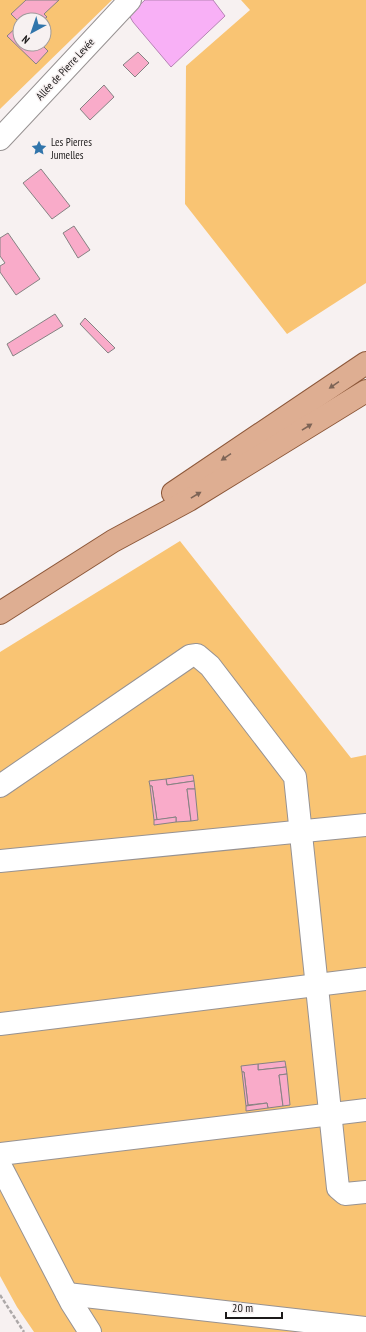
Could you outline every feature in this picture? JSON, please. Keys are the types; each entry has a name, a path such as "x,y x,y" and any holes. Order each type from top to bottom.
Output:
{"main road":[{"path":"113,541 180,488 366,363"},
{"path":"0,613 113,541 189,500 366,391"}],"street":[{"name":"Allée de Pierre Levée","path":"0,139 130,0"},
{"path":"0,786 190,656 198,655 210,666 295,777 338,1188 345,1194 366,1192"},
{"path":"0,861 366,825"},
{"path":"0,1024 366,978"},
{"path":"0,1154 366,1110"},
{"path":"0,1165 67,1294 90,1332"},
{"path":"67,1294 366,1328"}],"path":[{"path":"0,1295 24,1332"}],"shaded area":[{"path":"0,0 112,0 0,109"},
{"path":"145,0 213,0 225,16 171,67 133,22 129,15"},
{"path":"241,0 366,0 366,283 287,334 185,204 186,66 250,10"},
{"path":"180,541 351,758 366,755 366,1332 34,1332 17,1307 0,1276 0,652"}],"building":[{"path":"26,0 59,0 46,12 13,12"},
{"path":"12,31 12,41 7,36"},
{"path":"24,52 47,52 36,64"},
{"path":"138,52 149,63 135,77 123,65"},
{"path":"104,85 114,97 90,120 80,109"},
{"path":"41,169 70,206 52,219 23,183"},
{"path":"74,226 90,250 78,258 63,233"},
{"path":"8,233 40,279 16,295 0,272 0,266 5,263 0,256 0,238"},
{"path":"55,314 63,326 13,356 7,344"},
{"path":"85,318 115,348 108,353 80,324"},
{"path":"193,775 194,781 167,785 166,779"},
{"path":"166,779 167,785 194,781 195,789 187,789 191,821 176,822 176,817 157,820 152,786 150,786 149,781"},
{"path":"150,786 152,786 157,820 154,820"},
{"path":"187,789 195,789 198,820 191,821"},
{"path":"176,817 176,822 154,825 154,820"},
{"path":"285,1061 286,1067 258,1070 258,1064"},
{"path":"258,1064 258,1070 286,1067 287,1074 279,1075 283,1106 268,1108 267,1103 248,1105 244,1072 242,1072 241,1066"},
{"path":"242,1072 244,1072 248,1105 246,1106"},
{"path":"287,1074 290,1105 283,1106 279,1075"},
{"path":"267,1103 268,1108 246,1111 246,1106"}],"place":[{"name":"Les Pierres Jumelles","path":"39,148"}]}
